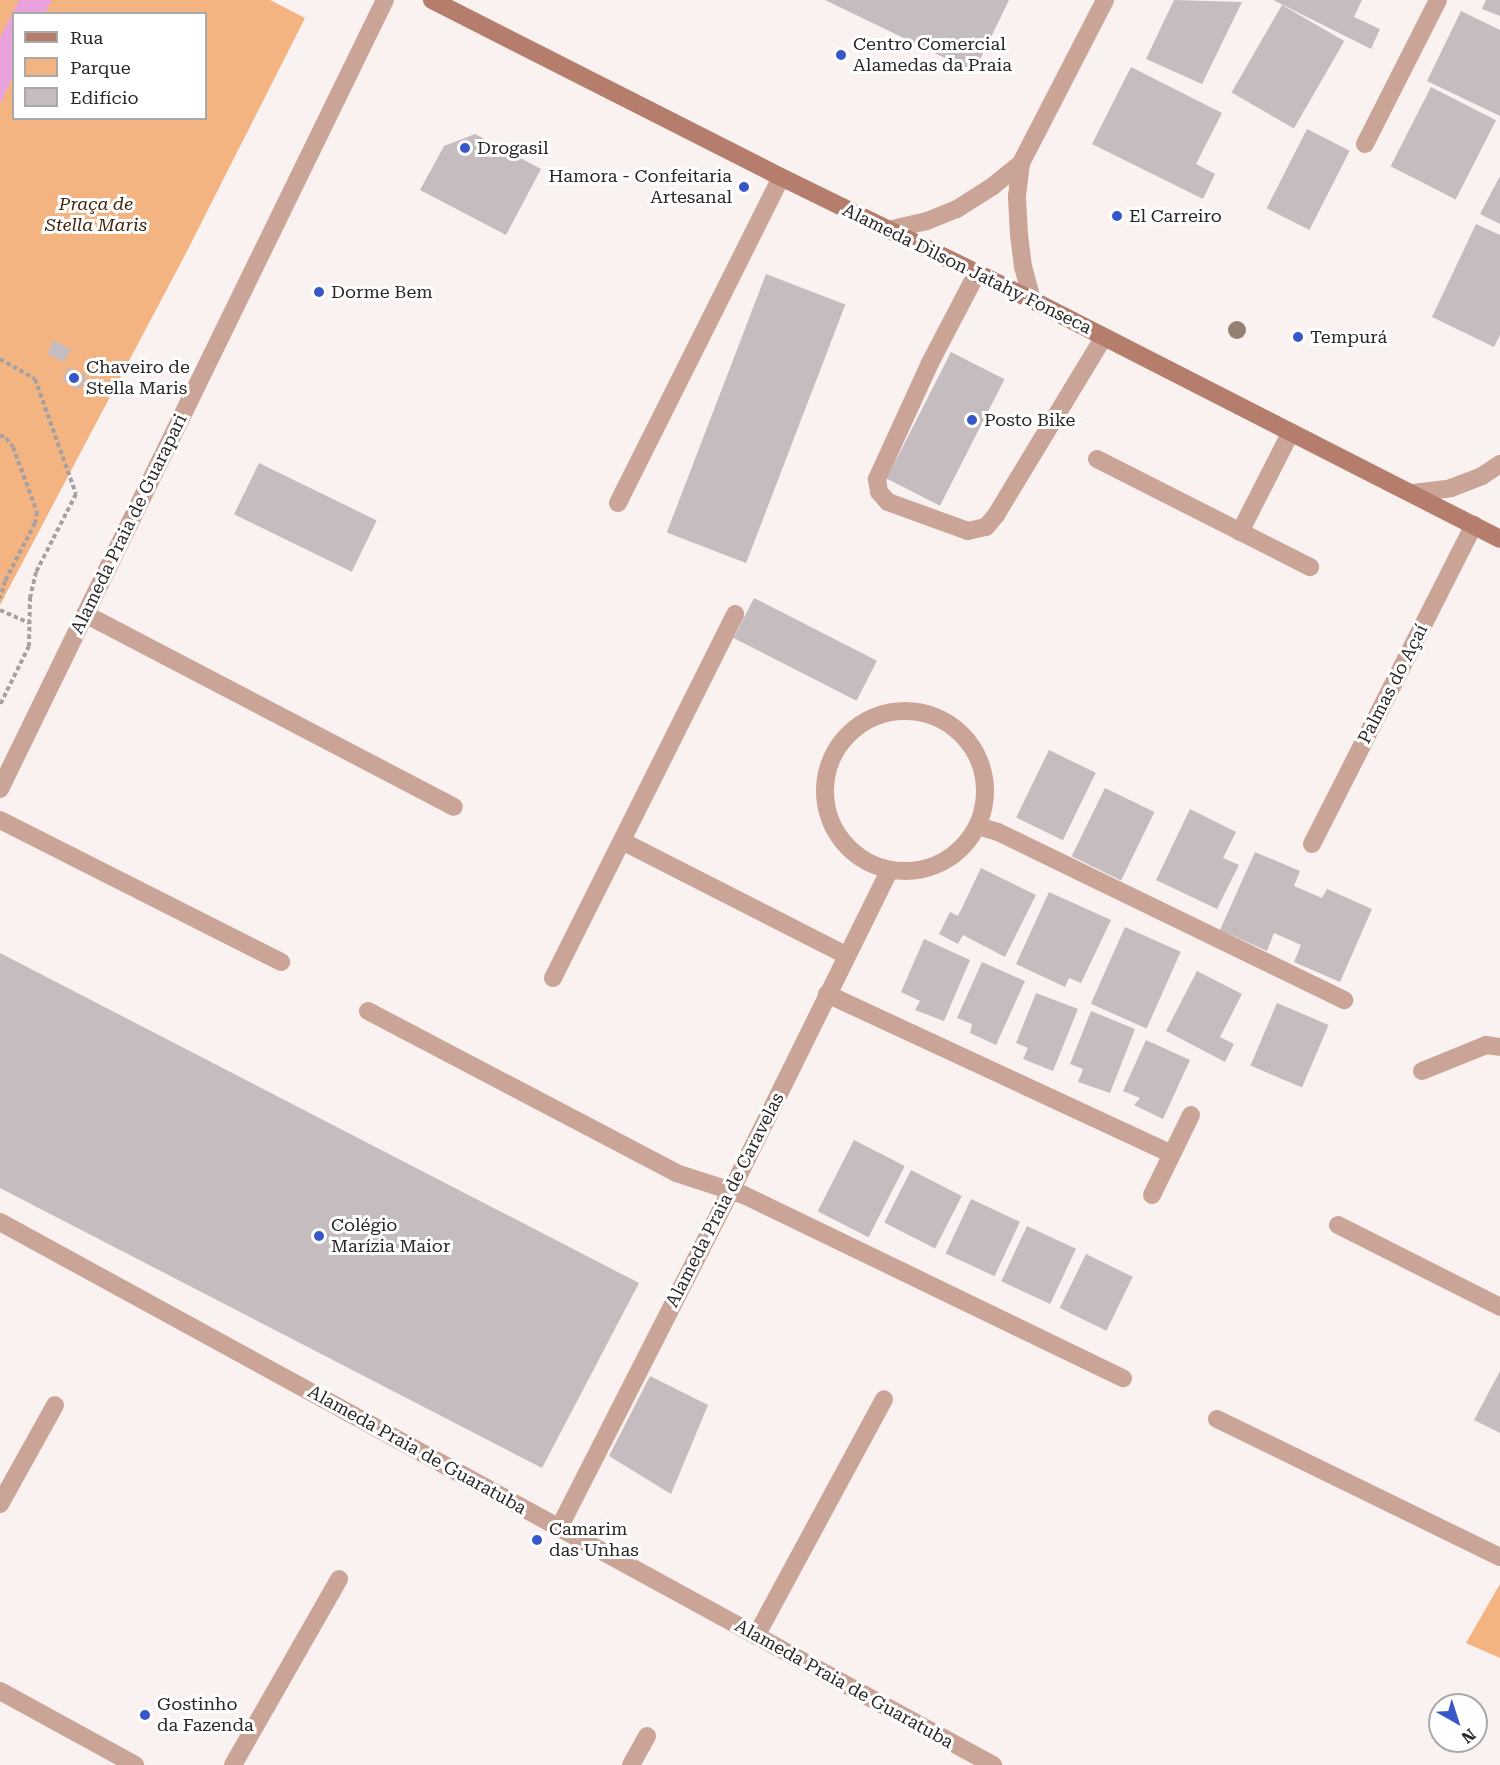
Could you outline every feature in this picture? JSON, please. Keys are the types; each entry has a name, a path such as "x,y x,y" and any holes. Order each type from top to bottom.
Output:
{"main road":[{"name":"Alameda Dilson Jatahy Fonseca","path":"432,0 781,177 1032,300 1500,538"}],"street":[{"name":"Alameda Praia de Guarapari","path":"0,789 385,0"},
{"path":"1032,300 1023,267 1019,235 1017,196 1022,163 1105,0"},
{"path":"1365,144 1438,0"},
{"path":"888,230 927,221 957,209 993,186 1022,163"},
{"path":"618,503 781,177"},
{"path":"976,273 930,363 877,479 879,492 888,502 968,531 986,527 996,515 1104,337"},
{"path":"1240,532 1291,432"},
{"path":"1097,459 1310,567"},
{"path":"1413,494 1451,488 1482,476 1500,464"},
{"name":"Palmas do Açaí","path":"1312,844 1474,525"},
{"path":"85,614 454,807"},
{"path":"553,978 735,614"},
{"path":"908,710 934,715 957,729 974,749 984,774 986,800 978,826 963,848 941,864 916,872 889,871 864,862 843,844 830,822 824,795 827,769 839,745 858,726 881,714 908,710"},
{"path":"0,820 281,962"},
{"path":"978,826 998,832 1344,1000"},
{"path":"622,842 846,955"},
{"name":"Alameda Praia de Caravelas","path":"559,1528 738,1193 827,994 889,871"},
{"path":"827,994 1172,1154"},
{"path":"368,1011 676,1173 738,1193 1124,1378"},
{"path":"1422,1071 1486,1045 1500,1047"},
{"path":"1152,1195 1191,1115"},
{"name":"Alameda Praia de Guaratuba","path":"0,1222 993,1765"},
{"path":"1338,1225 1500,1307"},
{"path":"756,1636 884,1400"},
{"path":"0,1504 55,1405"},
{"path":"1217,1419 1500,1557"},
{"path":"233,1765 339,1579"},
{"path":"0,1691 135,1765"},
{"path":"631,1765 647,1736"}],"path":[{"path":"0,359 35,379 76,494 36,572 30,597 29,646 0,705"},
{"path":"0,435 6,438 13,447 37,512 35,523 5,581 0,598"},
{"path":"0,610 29,623"}],"green space":[{"name":"Praça de Stella Maris","path":"0,0 270,0 305,18 186,253 0,605"},
{"path":"1500,1584 1500,1658 1466,1643"}],"shaded area":[{"path":"19,0 52,0 46,12 13,12"},
{"path":"12,14 12,78 0,104 0,38"}],"building":[{"path":"825,0 1009,0 974,72"},
{"path":"1174,0 1242,2 1202,84 1146,59"},
{"path":"1273,0 1362,0 1354,17 1380,29 1371,49"},
{"path":"1486,0 1500,0 1500,16 1482,9"},
{"path":"1282,5 1344,41 1294,128 1232,92"},
{"path":"1461,11 1500,30 1500,116 1427,81"},
{"path":"1131,67 1222,113 1196,164 1215,174 1203,199 1092,144"},
{"path":"1431,87 1496,120 1456,199 1391,166"},
{"path":"1307,129 1350,151 1309,230 1267,208"},
{"path":"475,134 541,169 506,235 420,190 444,146"},
{"path":"1500,176 1500,224 1480,214"},
{"path":"1476,224 1500,235 1500,335 1494,347 1432,317"},
{"path":"766,274 845,304 746,563 667,533"},
{"path":"54,340 71,350 64,362 47,354"},
{"path":"951,352 1004,379 940,506 887,479"},
{"name":"Chaveiro de Stella Maris","path":"69,367 87,376 80,389 62,380"},
{"path":"259,463 377,520 352,572 234,514"},
{"path":"754,598 877,661 857,701 734,638"},
{"path":"1049,750 1096,773 1063,840 1016,817"},
{"path":"1105,788 1154,812 1121,880 1072,856"},
{"path":"1190,809 1236,832 1223,858 1239,865 1217,909 1156,880"},
{"path":"1255,852 1300,871 1294,886 1322,898 1327,889 1372,909 1340,982 1294,962 1301,945 1274,933 1267,951 1220,930"},
{"path":"981,868 1036,895 1005,957 963,935 958,944 939,934 950,912 958,916"},
{"path":"1049,892 1111,920 1081,983 1069,978 1065,987 1016,964"},
{"path":"1125,927 1181,952 1147,1029 1091,1004"},
{"path":"924,939 970,960 944,1021 915,1010 920,1001 901,992"},
{"name":"Colégio Marízia Maior","path":"0,953 639,1283 542,1468 0,1188"},
{"path":"982,962 1025,981 996,1045 970,1033 972,1024 957,1018"},
{"path":"1197,971 1242,994 1220,1037 1234,1044 1225,1062 1166,1031"},
{"path":"1036,993 1078,1009 1053,1071 1023,1059 1028,1048 1016,1043"},
{"path":"1277,1003 1329,1025 1302,1087 1250,1066"},
{"path":"1091,1011 1135,1029 1110,1093 1078,1082 1083,1069 1070,1064"},
{"path":"1146,1040 1190,1060 1163,1119 1134,1105 1140,1098 1123,1091"},
{"path":"854,1140 905,1166 868,1237 818,1211"},
{"path":"911,1170 962,1196 935,1248 884,1223"},
{"path":"971,1199 1020,1222 995,1276 946,1253"},
{"path":"1027,1226 1076,1249 1050,1304 1001,1281"},
{"path":"1086,1254 1133,1277 1106,1331 1060,1308"},
{"path":"1500,1371 1500,1433 1474,1420"},
{"path":"650,1376 708,1405 671,1494 609,1456"}],"place":[{"name":"Centro Comercial Alamedas da Praia","path":"841,55"},
{"name":"Drogasil","path":"465,148"},
{"name":"Hamora - Confeitaria Artesanal","path":"744,187"},
{"name":"El Carreiro","path":"1117,216"},
{"name":"Dorme Bem","path":"319,292"},
{"name":"Tempurá","path":"1298,337"},
{"name":"Chaveiro de Stella Maris","path":"74,378"},
{"name":"Posto Bike","path":"972,420"},
{"name":"Colégio Marízia Maior","path":"319,1236"},
{"name":"Camarim das Unhas","path":"537,1540"},
{"name":"Gostinho da Fazenda","path":"145,1715"}]}
